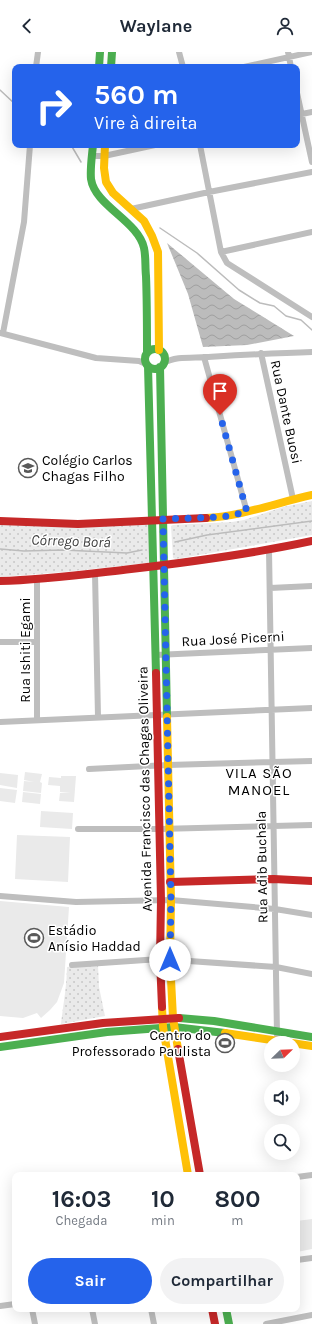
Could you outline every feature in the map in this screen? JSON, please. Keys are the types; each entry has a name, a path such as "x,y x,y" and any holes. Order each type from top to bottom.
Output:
{"main road":[{"path":"99,64 100,52"},
{"path":"111,64 112,52"},
{"name":"Avenida Francisco das Chagas Oliveira","path":"93,148 91,178 94,188 106,203 134,230 140,238 144,248 147,302 146,354 144,364 153,520 162,1018 187,1172"},
{"name":"Avenida Francisco das Chagas Oliveira","path":"105,148 104,171 106,183 140,217 150,231 158,252 163,359 163,519 171,900 170,960 174,1027 200,1172"},
{"path":"144,364 154,369 163,359 153,349 146,354"},
{"path":"0,521 78,524 222,517 312,495"},
{"path":"152,501 163,501"},
{"path":"0,581 37,580 164,565 269,550 312,541"},
{"path":"170,882 274,879 312,881"},
{"path":"0,1037 103,1023 173,1018 214,1021 277,1030 312,1037"},
{"path":"0,1047 55,1038 163,1027 174,1027 264,1038"},
{"path":"53,1029 55,1038"},
{"path":"300,1044 312,1046"},
{"path":"170,1072 182,1070"},
{"path":"182,1144 195,1144"},
{"path":"213,1312 215,1324"},
{"path":"227,1312 229,1324"}],"street":[{"path":"36,64 38,52"},
{"path":"179,52 182,64"},
{"path":"255,64 289,55 312,52"},
{"path":"300,114 312,112"},
{"path":"300,118 312,162"},
{"path":"30,148 24,222 1,333 96,358 144,364"},
{"path":"92,156 104,156 141,148"},
{"path":"201,148 221,252 227,263 312,317"},
{"path":"131,209 312,172"},
{"path":"140,217 141,210 144,206"},
{"path":"221,252 312,232"},
{"path":"163,359 312,352"},
{"name":"Rua Dante Buosi","path":"261,354 293,499"},
{"path":"204,357 247,512"},
{"name":"Rua Adib Buchala","path":"269,550 277,1036"},
{"path":"95,573 98,717"},
{"name":"Rua Ishiti Egami","path":"37,580 37,720"},
{"path":"270,588 312,586"},
{"path":"0,642 37,642"},
{"name":"Rua José Picerni","path":"155,655 312,648"},
{"path":"0,722 312,708"},
{"path":"89,769 312,761"},
{"path":"78,829 169,829 312,825"},
{"path":"0,896 76,902 171,900 275,909 312,915"},
{"path":"72,965 160,959 276,967 312,974"},
{"path":"300,1177 312,1175"},
{"path":"300,1260 312,1259"},
{"path":"0,1306 12,1304"},
{"path":"33,1312 35,1324"},
{"path":"93,1312 95,1324"},
{"path":"152,1312 154,1324"},
{"path":"266,1324 312,1315"}],"shaded area":[{"path":"312,501 312,535 176,559 173,558 171,526 173,525 244,520 283,507"},
{"path":"0,524 149,524 150,560 148,563 0,577"},
{"path":"25,772 42,774 40,782 42,783 41,793 23,791 24,781 34,782 24,780"},
{"path":"0,773 18,775 17,788 0,785"},
{"path":"61,776 76,776 74,802 59,801 60,793 71,793 60,792 60,786 48,785 49,777 61,778"},
{"path":"0,788 17,790 15,803 0,801"},
{"path":"23,792 41,794 40,804 22,802"},
{"path":"41,811 73,813 72,829 40,827"},
{"path":"17,835 70,837 68,882 15,879"},
{"name":"Estádio Anísio Haddad","path":"0,901 69,907 64,983 57,1002 41,1018 37,1013 23,1018 0,1016"},
{"path":"98,965 99,987 105,1016 61,1024 66,988 67,967"},
{"path":"312,1219 312,1249 300,1251 300,1221"}],"water":[{"path":"167,243 234,299 294,336 247,345 203,347 188,294"}],"waterway":[{"path":"0,90 12,101"},
{"path":"73,148 81,162"},
{"path":"160,228 197,253 239,290 260,303 274,306 286,316 301,320 312,330"},
{"name":"Córrego Borá","path":"175,542 207,535 312,521"},
{"name":"Córrego Borá","path":"0,549 24,551 63,550 127,553 142,550"}],"traffic: fast":[{"path":"99,64 100,52"},
{"path":"111,64 112,52"},
{"path":"93,148 91,179 94,189 108,206 134,230 140,238 144,248 147,352"},
{"path":"155,349 162,352 165,359 162,366 155,369 148,366 145,359 148,352 155,349"},
{"path":"148,366 156,673"},
{"path":"160,367 167,717"},
{"path":"179,1018 214,1021 312,1037"},
{"path":"0,1047 107,1032 174,1027 225,1033"},
{"path":"227,1312 229,1324"}],"traffic: slow":[{"path":"105,148 104,168 106,182 113,193 144,221 158,252 159,350"},
{"path":"206,518 233,515 312,495"},
{"path":"167,717 171,900 170,960 173,1018 178,1049"},
{"path":"162,1007 163,1027 187,1172"},
{"path":"225,1033 312,1046"}],"traffic: jam":[{"path":"0,521 78,524 206,518"},
{"path":"0,581 66,576 176,564 244,554 312,541"},
{"path":"156,673 162,1007"},
{"path":"170,882 274,879 312,881"},
{"path":"0,1037 103,1023 179,1018"},
{"path":"178,1049 199,1172"},
{"path":"213,1312 215,1324"}],"place":[{"name":"Colégio Carlos Chagas Filho","path":"28,468"},
{"name":"Estádio Anísio Haddad","path":"34,938"},
{"name":"Centro do Professorado Paulista","path":"225,1043"}],"district":[{"name":"VILA SÃO MANOEL","path":"259,782"}],"route":[{"path":"170,960 171,900 163,519 222,517 247,512 220,415"}]}
